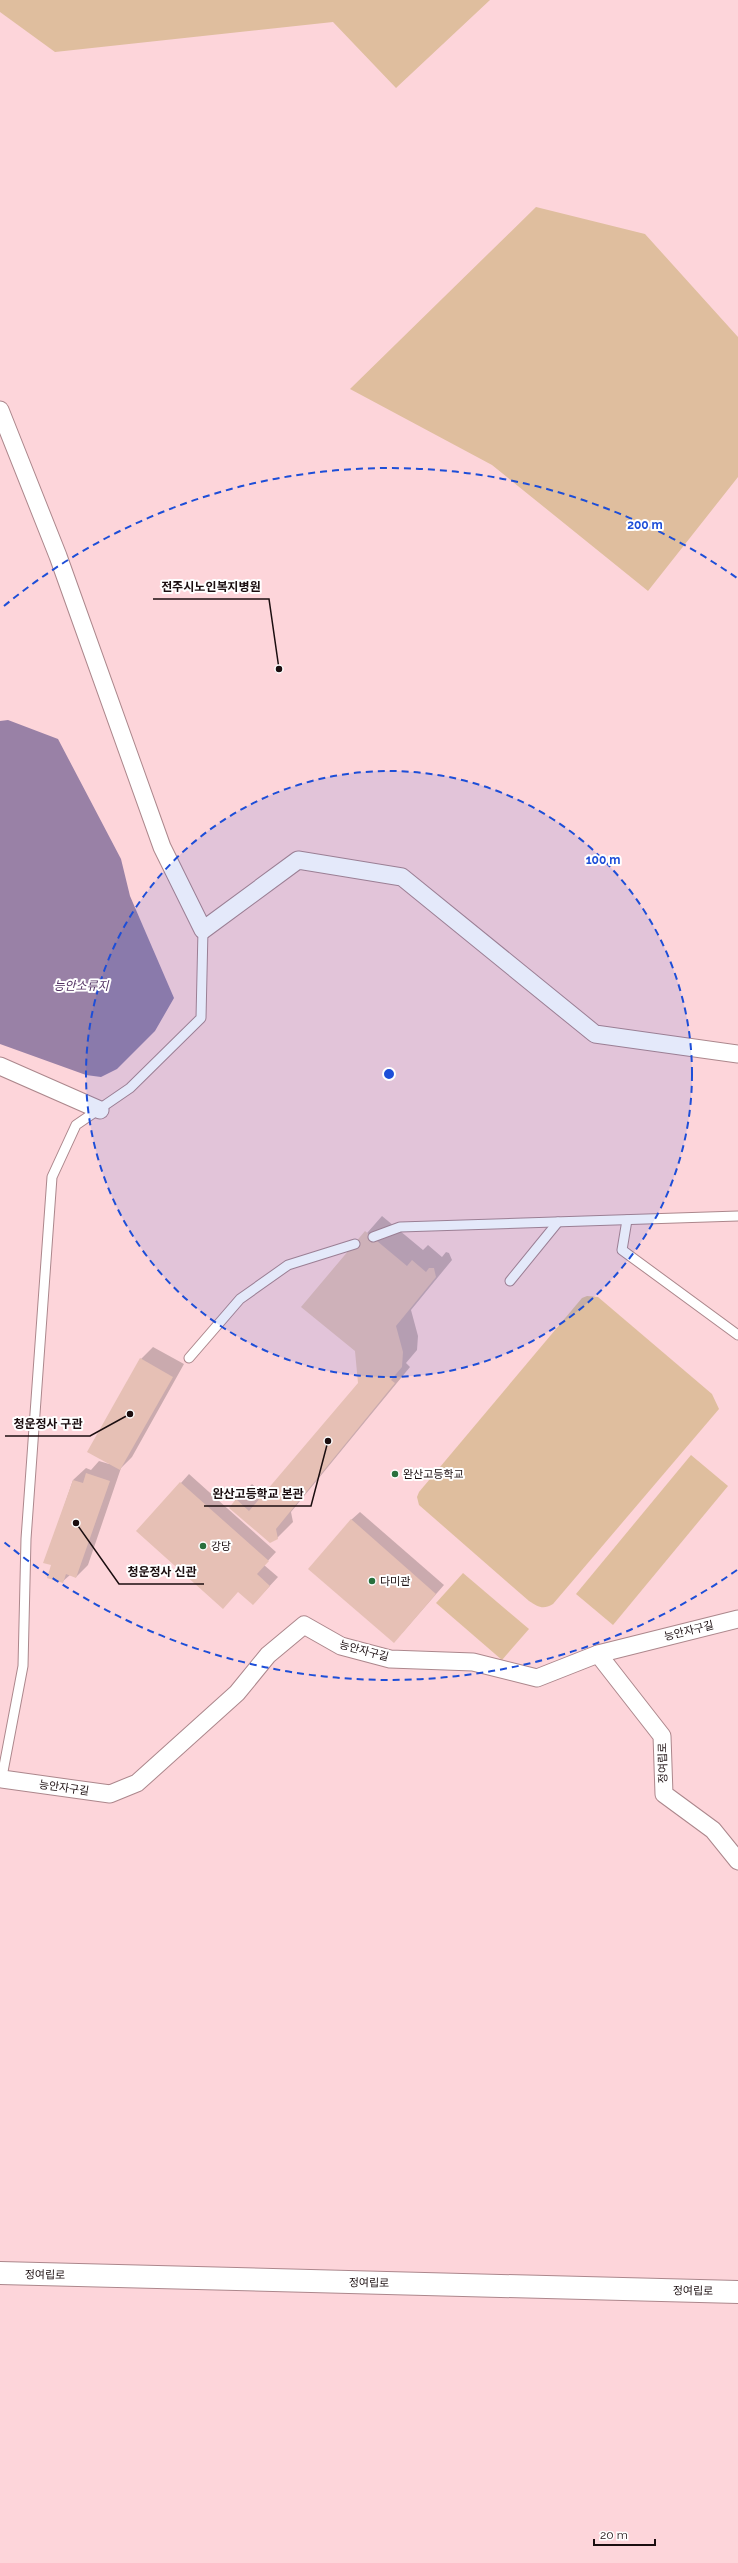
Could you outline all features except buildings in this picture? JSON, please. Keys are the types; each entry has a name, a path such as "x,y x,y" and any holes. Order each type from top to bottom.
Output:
{"street":[{"path":"0,410 58,556 162,847 203,930 298,860 402,877 595,1034 738,1054"},
{"path":"0,1066 100,1110"},
{"name":"능안자구길","path":"1,1781 110,1794 137,1783 237,1693 268,1655 304,1625 341,1646 390,1659 473,1662 538,1678 598,1654 738,1619"},
{"name":"정여립로","path":"598,1654 662,1736 664,1794 712,1830 738,1861"},
{"name":"정여립로","path":"0,2273 738,2292"}],"lane":[{"path":"1,1781 23,1666 26,1539 52,1178 76,1125 130,1088 201,1018 203,930"},
{"path":"373,1237 400,1227 738,1216"},
{"path":"627,1220 622,1250 738,1335"},
{"path":"510,1281 558,1222"},
{"path":"189,1358 240,1299 288,1265 355,1244"}],"shaded area":[{"path":"0,0 490,0 396,88 333,22 55,52 0,12"},
{"path":"536,207 645,234 738,337 738,477 648,591 492,465 350,389"},
{"path":"587,1296 598,1297 712,1394 719,1409 553,1604 546,1607 541,1607 529,1601 419,1505 417,1497 419,1492 582,1298"},
{"path":"691,1455 728,1486 613,1625 576,1594"},
{"path":"463,1573 529,1629 502,1660 436,1603"}],"water":[{"name":"능안소류지","path":"8,720 58,739 121,859 130,896 174,998 155,1031 117,1069 101,1077 86,1075 0,1044 0,721"}],"place":[{"name":"전주시노인복지병원","path":"279,669"},
{"name":"청운정사 구관","path":"130,1414"},
{"name":"완산고등학교 본관","path":"328,1441"},
{"name":"완산고등학교","path":"395,1474"},
{"name":"청운정사 신관","path":"76,1523"},
{"name":"강당","path":"203,1546"},
{"name":"다미관","path":"372,1581"}]}
